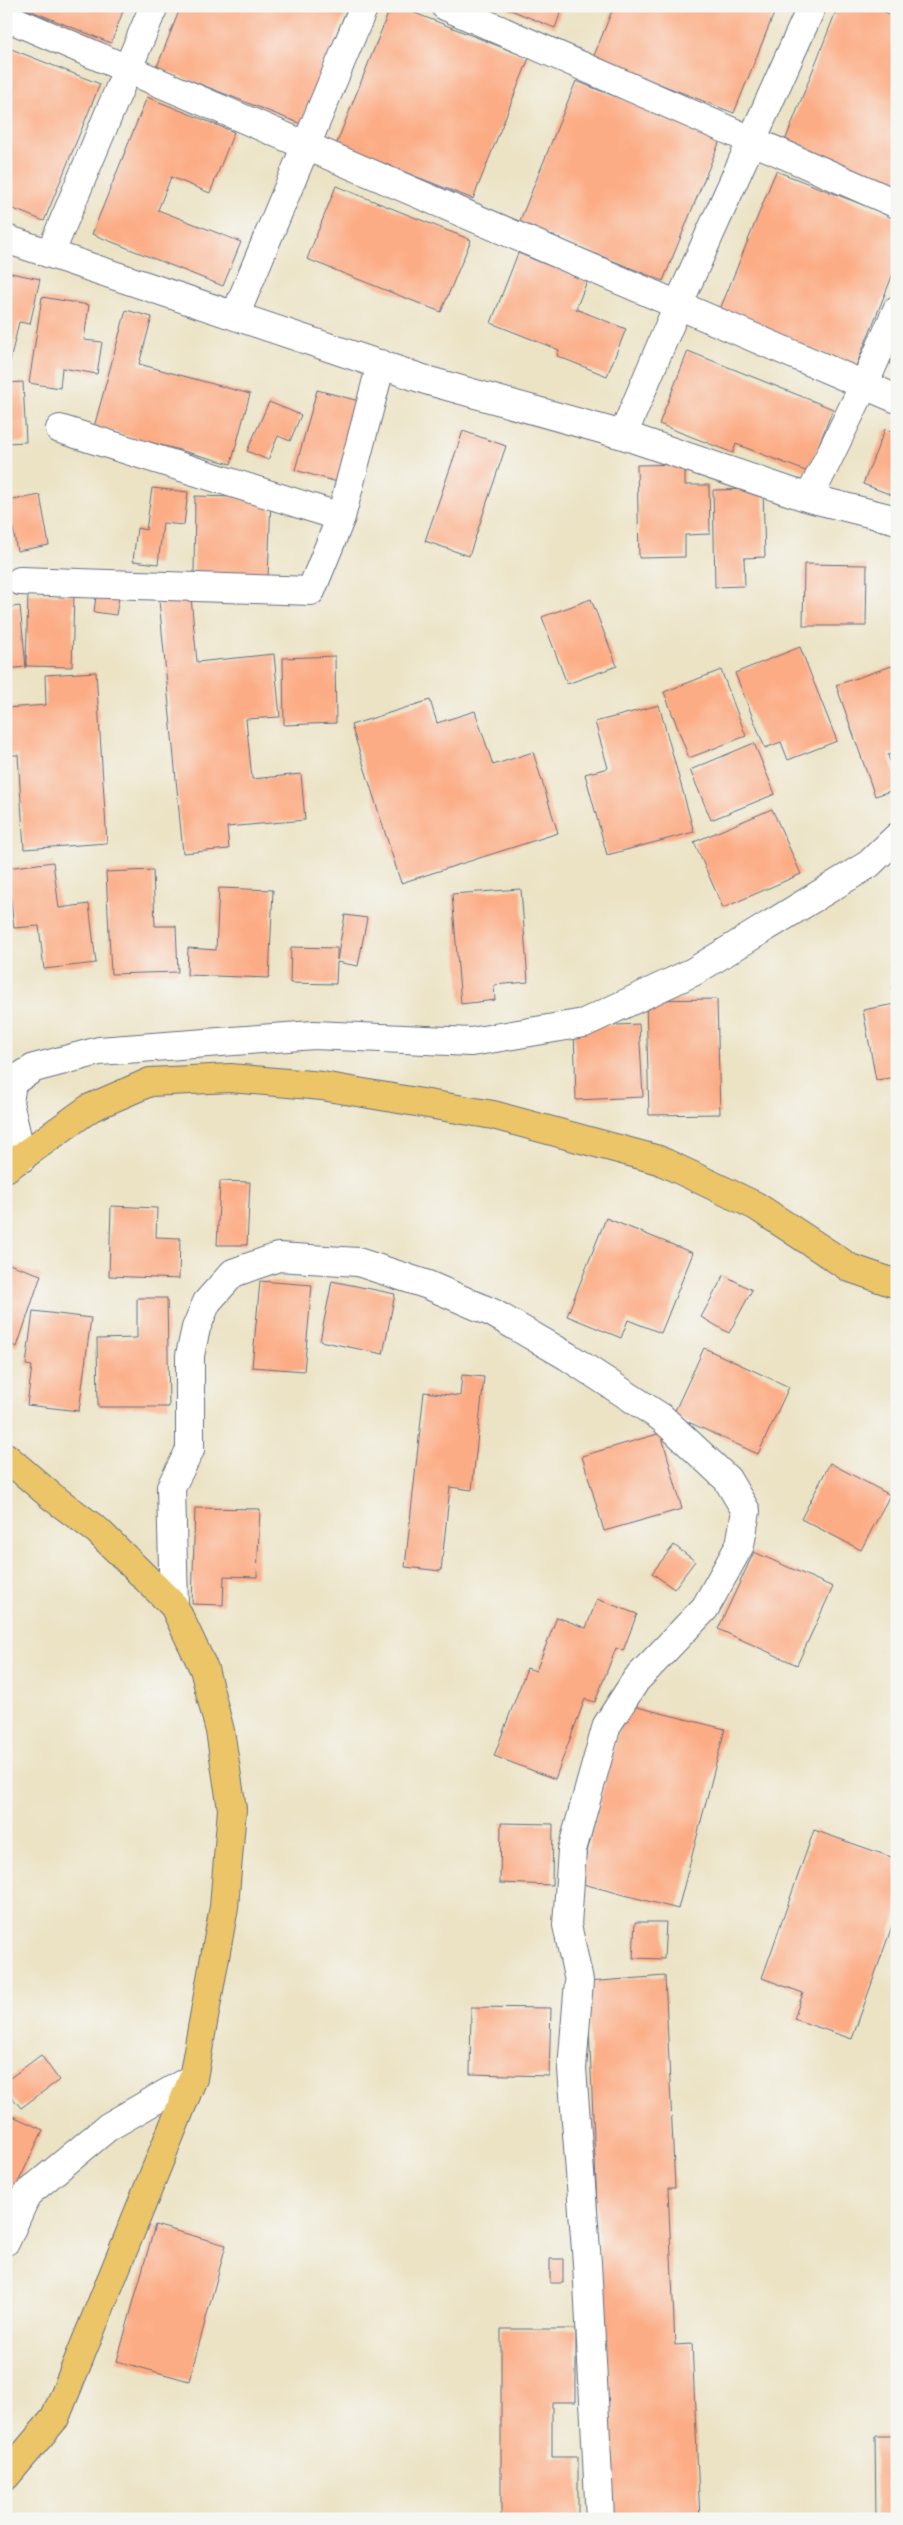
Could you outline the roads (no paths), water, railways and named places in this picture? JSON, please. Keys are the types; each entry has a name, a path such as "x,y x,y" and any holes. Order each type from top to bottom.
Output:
{"main road":[{"path":"14,1163 90,1108 150,1082 230,1078 322,1086 493,1115 660,1160 756,1206 850,1268 897,1284"},
{"path":"6,1457 51,1496 98,1531 174,1606 204,1669 220,1731 232,1808 224,1907 193,2078 55,2418 6,2476"}],"street":[{"path":"50,254 154,6"},
{"path":"235,316 364,6"},
{"path":"445,6 897,204"},
{"path":"623,435 678,305 812,6"},
{"path":"6,17 897,399"},
{"path":"6,240 429,381 623,435 810,498 897,520"},
{"path":"810,498 864,385 897,310"},
{"path":"20,581 311,591 341,517 381,364"},
{"path":"60,429 341,517"},
{"path":"14,1163 9,1103 12,1082 34,1068 98,1051 314,1035 471,1042 584,1023 693,972 869,864 897,837"},
{"path":"174,1606 171,1487 190,1450 190,1355 196,1328 208,1302 233,1274 278,1257 358,1262 428,1285 493,1313 567,1356 662,1418 727,1479 746,1511 740,1545 705,1608 636,1680 607,1725 572,1850 567,1925 579,1981 572,2069 587,2263 600,2519"},
{"path":"6,2241 28,2194 108,2126 193,2078"}]}
